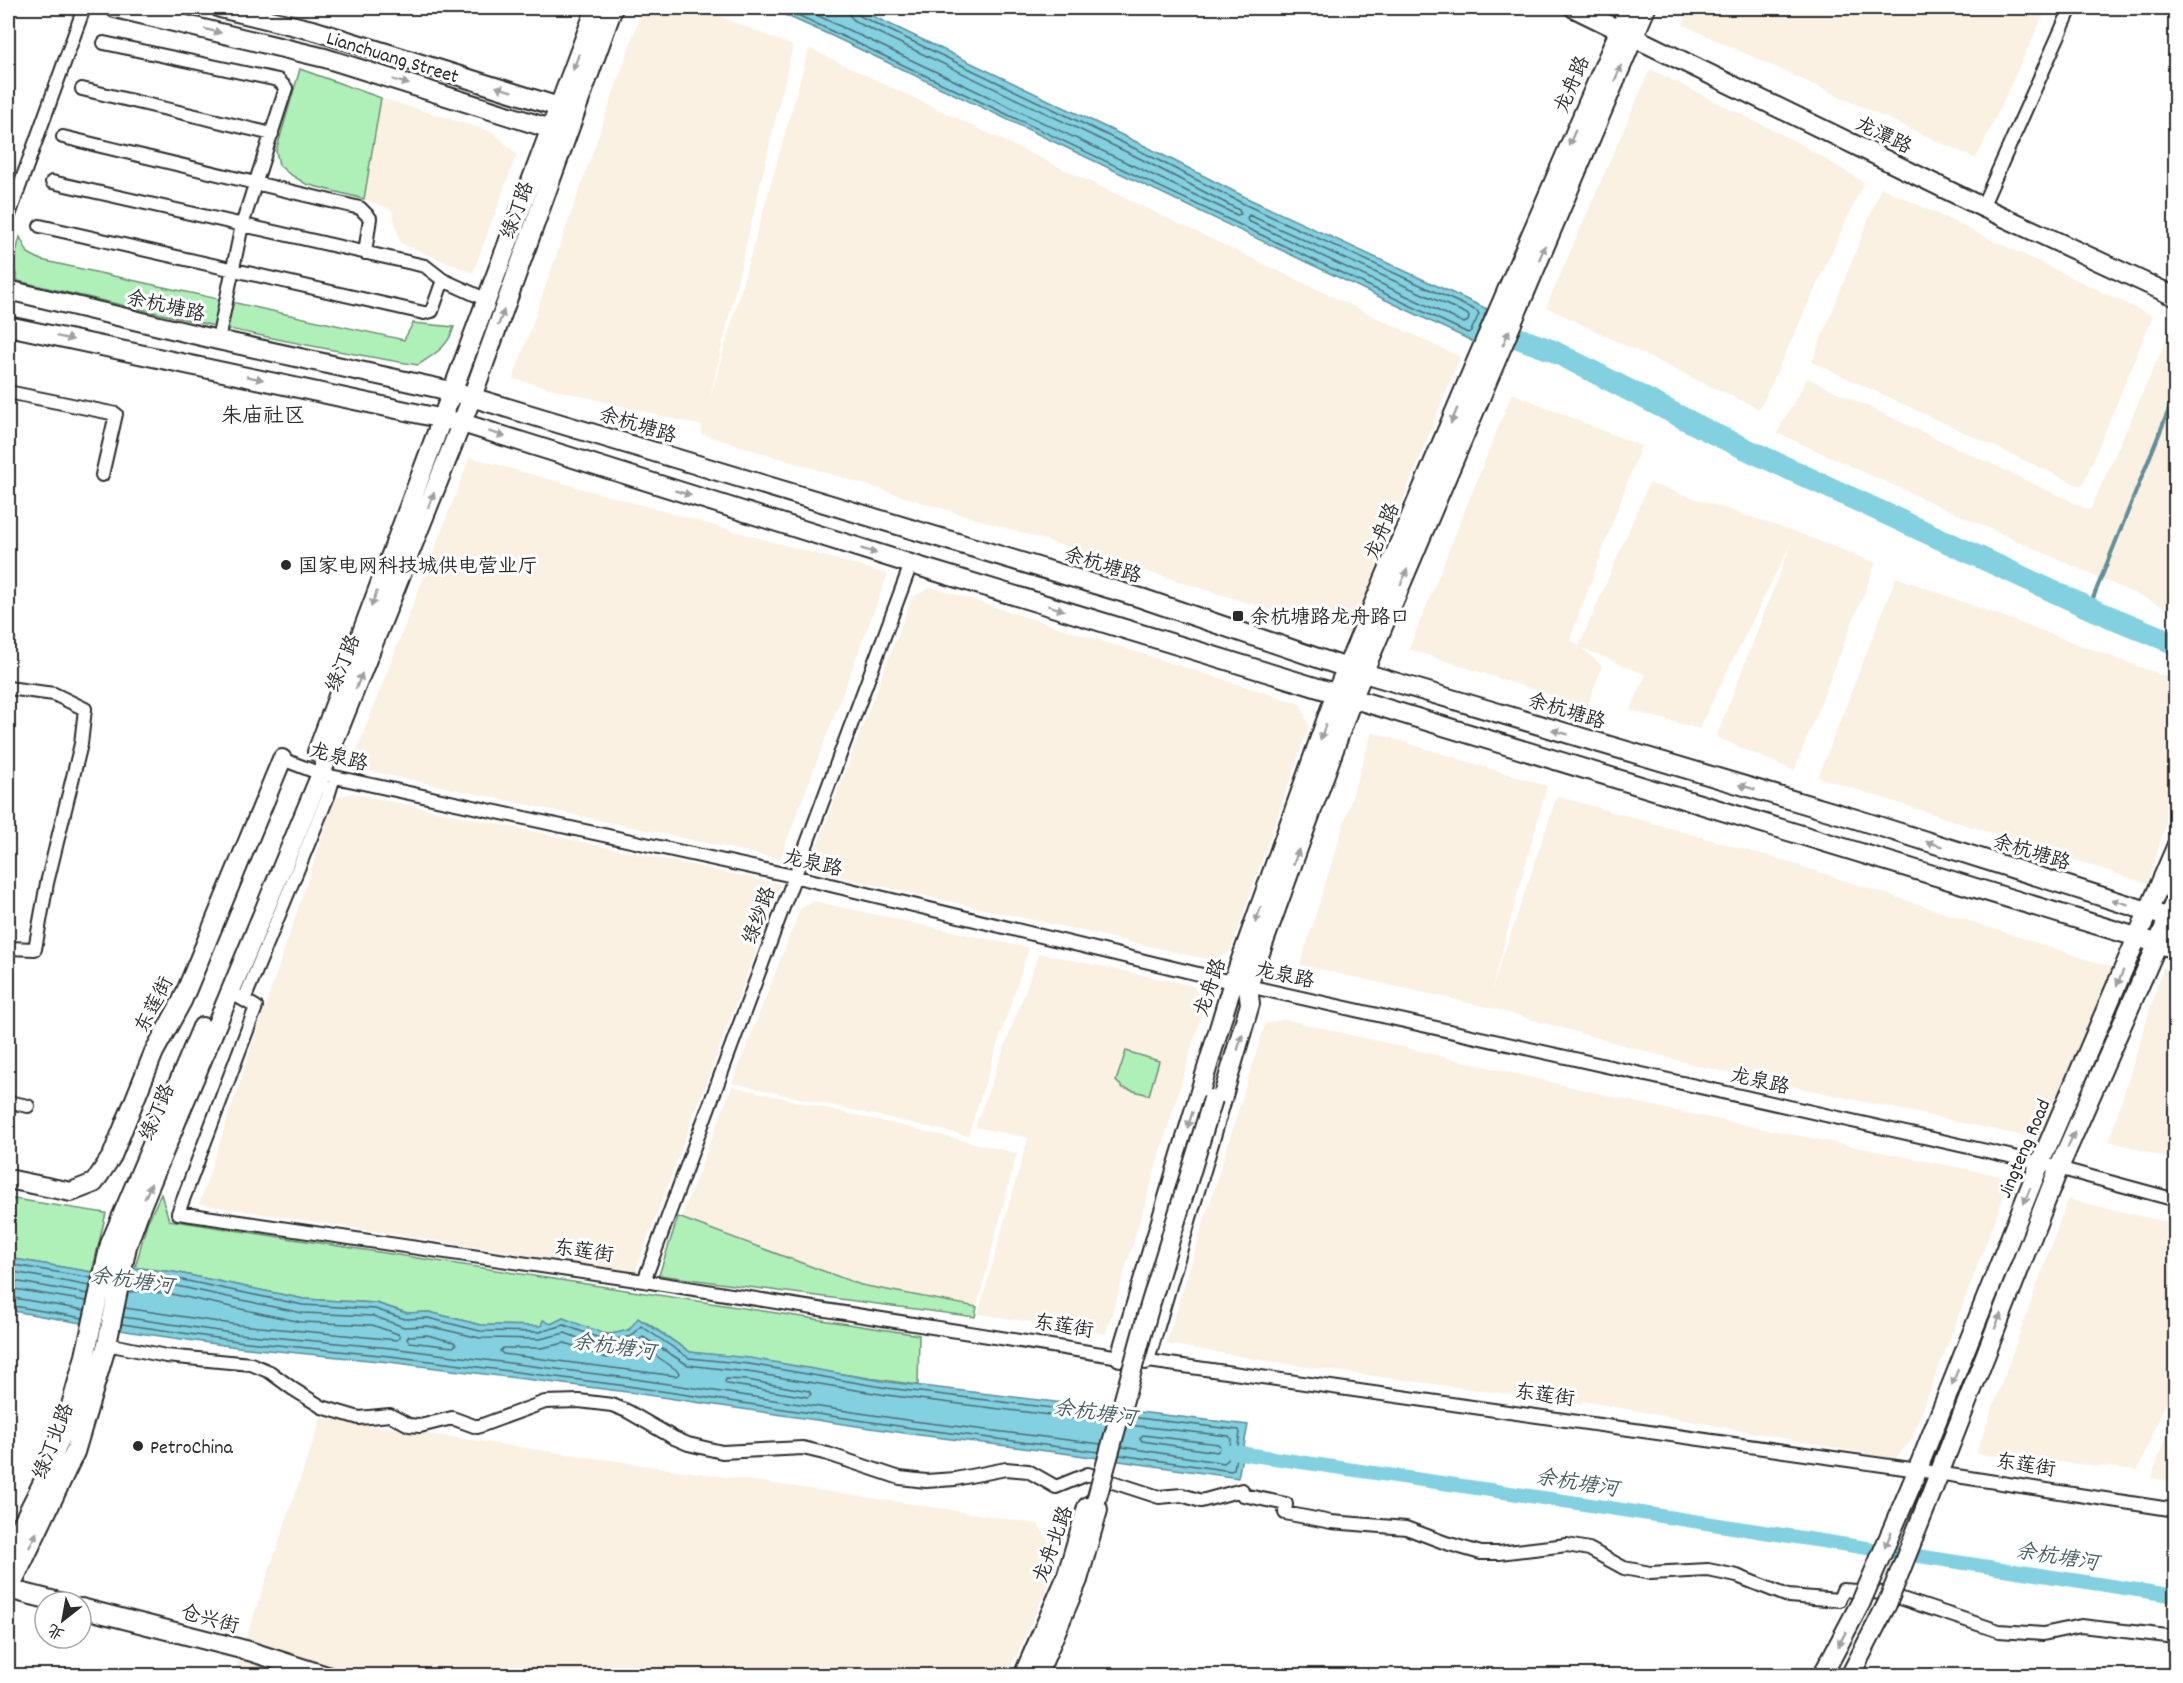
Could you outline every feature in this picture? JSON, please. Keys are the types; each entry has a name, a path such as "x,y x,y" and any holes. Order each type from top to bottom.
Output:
{"main road":[{"name":"Lianchuang Street","path":"115,8 325,58 551,129"},
{"name":"Lianchuang Street","path":"220,8 316,31 559,107"},
{"name":"绿汀路","path":"89,1330 118,1245 286,832 322,774 441,418 596,8"},
{"name":"绿汀路","path":"108,1338 118,1245 142,1204 237,996 322,774 472,397 613,8"},
{"name":"龙潭路","path":"1574,8 1982,207 2175,297"},
{"name":"龙舟路","path":"1626,34 1629,8"},
{"name":"龙舟路","path":"1096,1502 1208,1091 1240,984 1345,695 1626,34 1646,8"},
{"name":"余杭塘路","path":"8,290 472,397 1141,598 1355,671 1856,819 2171,919"},
{"path":"8,298 33,296"},
{"path":"10,323 462,423 911,564 2167,946"},
{"name":"东莲街","path":"8,1179 71,1192 94,1183 112,1156 154,1052 182,1000 282,759"},
{"name":"Jingteng Road","path":"1822,1676 1861,1602 1915,1478 2040,1163 2175,847"},
{"name":"Jingteng Road","path":"1850,1676 1887,1604 2058,1170 2167,946 2175,898"},
{"name":"龙舟路","path":"1145,1360 1250,1004 1240,984"},
{"name":"龙舟路","path":"1119,1357 1191,1115 1208,1091 1229,1079"},
{"name":"绿汀北路","path":"8,1552 45,1478 62,1432 74,1398 89,1330"},
{"name":"绿汀北路","path":"8,1590 75,1452 108,1338"},
{"name":"龙舟北路","path":"1023,1676 1066,1578 1087,1507 1096,1502 1098,1510 1078,1580 1037,1676"},
{"path":"8,1590 33,1596"},
{"name":"仓兴街","path":"93,1611 249,1651 327,1676"}],"street":[{"path":"8,218 84,8"},
{"path":"1982,207 2071,8"},
{"path":"104,43 278,81 286,88 242,225 218,340"},
{"path":"82,89 272,134"},
{"path":"63,137 360,208 370,218 364,253"},
{"path":"51,183 425,266 443,280 487,300"},
{"path":"40,226 424,313 432,311 443,280"},
{"path":"8,392 116,414 102,475"},
{"name":"绿纱路","path":"644,1281 911,564"},
{"path":"8,688 54,694 85,709 81,744 46,883 35,949 8,948"},
{"name":"龙泉路","path":"282,759 322,774 793,876 1240,984 2040,1163 2058,1170 2175,1200"},
{"name":"东莲街","path":"237,996 256,1007 178,1213 644,1281 1119,1357 1915,1478 2175,1510"},
{"path":"8,1102 28,1106"},
{"path":"108,1338 166,1356 251,1364 270,1372 322,1407 359,1418 390,1415 409,1425 420,1426 452,1418 477,1427 545,1402 579,1401 612,1405 688,1444 722,1452 803,1448 900,1478 926,1480 955,1479 1006,1469 1028,1471 1056,1486 1088,1474 1159,1497 1182,1495 1201,1501 1242,1490 1243,1495 1286,1504 1285,1513 1331,1522 1406,1528 1481,1553 1567,1545 1589,1549 1624,1568 1650,1573 1708,1570 1737,1576 1788,1596 1839,1600 1843,1590 1884,1593 1999,1631 2043,1634 2081,1626 2175,1637"}],"shaded area":[{"path":"643,8 699,8 793,46 708,406 809,48 1460,357 1349,634 701,434 702,426 513,379"},
{"path":"1689,8 2047,8 1976,159 1683,25"},
{"path":"1650,69 1797,142 1864,182 1760,409 1546,307"},
{"path":"381,98 493,132 517,154 473,273 400,243 392,210 364,199"},
{"path":"1881,187 2153,316 2082,487 1812,362"},
{"path":"2173,325 2176,326 2175,612 1777,433 1807,378 2090,510"},
{"path":"1512,393 1641,446 1570,639 1579,646 1649,483 1796,532 1876,563 1794,771 1716,737 1792,541 1699,729 1630,710 1646,675 1582,648 1602,666 1587,707 1409,649"},
{"path":"470,457 888,574 780,859 350,767"},
{"path":"1896,577 2175,680 2175,792 2148,884 1818,777"},
{"path":"932,587 1301,704 1309,726 1230,952 1215,961 818,872 813,856 912,597"},
{"path":"1372,732 1547,786 1491,992 1557,796 1779,859 2114,968 2052,1142 1698,1066 1487,1007 1300,965"},
{"path":"352,793 781,884 635,1272 199,1204 335,798"},
{"path":"814,901 1029,948 968,1136 732,1083 800,909"},
{"path":"1039,953 1194,986 1204,1007 1106,1334 978,1314 1028,1138 975,1127"},
{"path":"2163,967 2175,971 2175,1160 2109,1141"},
{"path":"1284,1019 1666,1109 2011,1178 1911,1441 1895,1459 1583,1401 1582,1404 1299,1366 1166,1344 1265,1024"},
{"path":"732,1086 1017,1153 977,1307 861,1285 681,1217"},
{"path":"2068,1199 2175,1224 2175,1382 2138,1470 1976,1454"},
{"path":"2175,1410 2175,1482 2151,1478"},
{"path":"321,1418 1038,1524 1054,1550 1056,1561 1050,1581 1008,1675 233,1676"}],"green space":[{"path":"300,69 381,98 364,199 306,184 279,165 276,151"},
{"path":"20,237 28,253 41,260 404,340 413,323 454,327 444,345 418,365 267,337 18,281 13,264"},
{"path":"1126,1051 1159,1061 1149,1095 1123,1088 1116,1081"},
{"path":"161,1194 169,1220 919,1335 918,1385 690,1352 644,1321 632,1328 612,1334 595,1331 563,1318 541,1326 481,1325 429,1312 408,1313 376,1303 304,1299 174,1272 135,1268 147,1223"},
{"path":"8,1198 106,1213 92,1272 8,1258"},
{"path":"678,1217 861,1285 977,1307 975,1317 659,1275"}],"water":[{"path":"769,8 856,8 1145,146 1249,199 1487,309 1474,342 830,35"},
{"path":"8,1258 92,1272 141,1268 174,1272 304,1299 376,1303 406,1313 429,1312 481,1325 541,1326 543,1320 551,1324 563,1318 607,1335 629,1330 638,1318 690,1352 750,1358 888,1382 1248,1425 1238,1478 911,1434 627,1392 389,1362 237,1347 132,1332 8,1310"}],"waterway":[{"path":"1488,327 1551,350 1716,435 2089,608 2176,644"},
{"path":"2089,608 2176,392"},
{"name":"余杭塘河","path":"1226,1451 2176,1596"}],"place":[{"name":"国家电网科技城供电营业厅","path":"286,565"},
{"name":"余杭塘路龙舟路口","path":"1238,616"},
{"name":"PetroChina","path":"138,1446"}],"district":[{"name":"朱庙社区","path":"263,415"}]}
